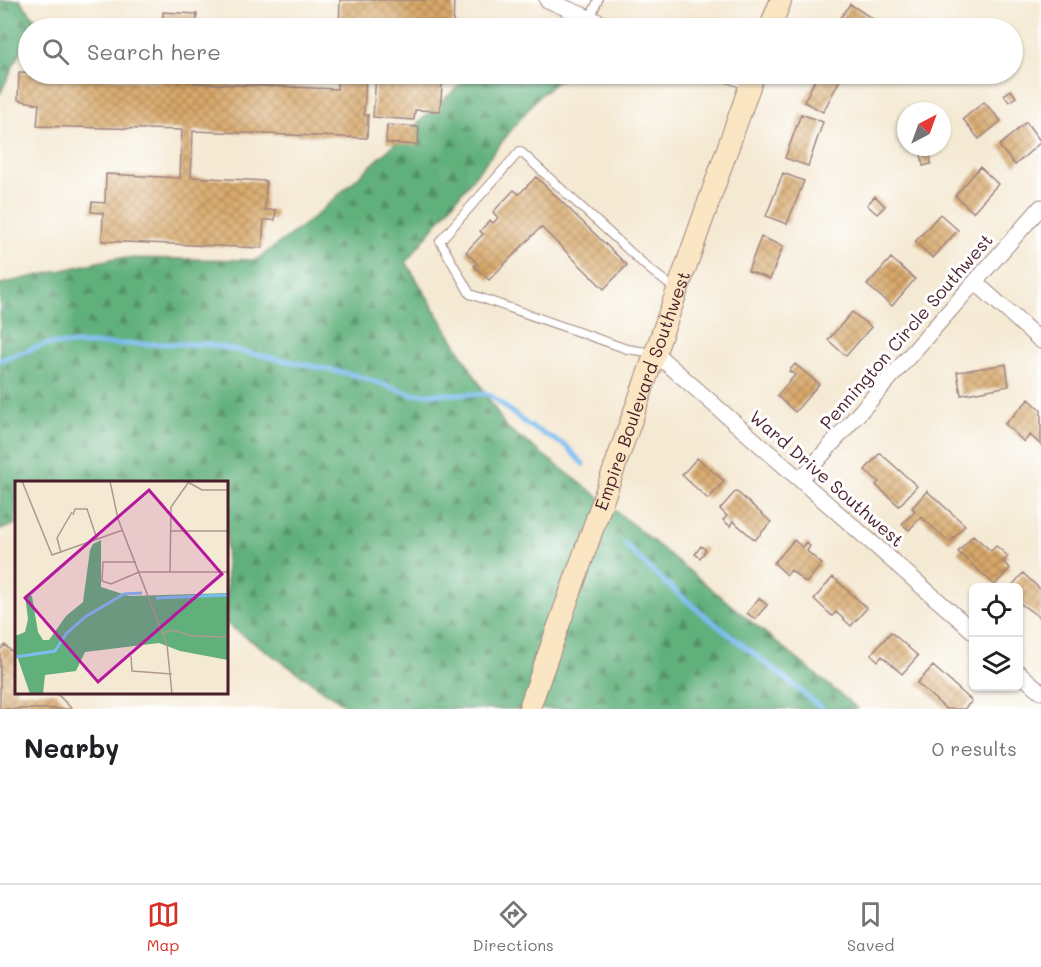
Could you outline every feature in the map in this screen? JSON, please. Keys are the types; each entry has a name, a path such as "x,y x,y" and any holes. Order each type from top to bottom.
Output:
{"street":[{"path":"547,0 588,18"},
{"path":"774,18 781,0"},
{"name":"Empire Boulevard Southwest","path":"529,709 751,84"},
{"name":"Pennington Circle Southwest","path":"800,480 1041,207"},
{"path":"975,282 1041,341"},
{"name":"Ward Drive Southwest","path":"655,354 969,628"},
{"path":"1023,676 1041,692"}],"lane":[{"path":"590,18 598,0"},
{"path":"655,354 627,349 470,294 440,241 520,151 648,268 677,291"}],"green space":[{"path":"0,0 20,0 34,18 18,18 18,56 0,94"},
{"path":"461,84 554,84 537,98 406,262 505,426 599,497 858,709 351,709 228,625 228,481 15,481 15,524 0,530 0,284 116,258 256,260 312,219"}],"building":[{"path":"340,0 454,0 453,18 339,18"},
{"path":"850,4 871,18 840,18"},
{"path":"163,12 197,14 197,18 163,18"},
{"path":"19,84 218,84 337,89 337,84 366,84 364,115 368,115 367,138 193,131 191,177 266,181 265,210 276,210 275,220 264,220 262,248 102,241 103,213 91,212 92,202 105,203 106,174 180,178 182,130 37,126 39,104 18,100"},
{"path":"375,84 442,84 440,111 415,110 414,120 373,117"},
{"path":"813,84 838,84 823,112 804,102"},
{"path":"1011,90 1016,97 1009,102 1004,95"},
{"path":"984,102 1001,121 979,139 963,119"},
{"path":"801,114 823,122 808,166 785,158"},
{"path":"1026,122 1041,142 1015,165 999,146"},
{"path":"387,125 419,127 418,145 386,143"},
{"path":"921,156 930,156 931,164 923,166"},
{"path":"980,167 998,184 973,212 955,196"},
{"path":"783,173 804,181 787,224 766,216"},
{"path":"536,177 627,265 604,289 541,227 489,280 474,266 477,263 466,252 483,234 480,231 490,220 493,223 498,218 493,212 514,190 519,194"},
{"path":"875,196 885,206 877,214 867,205"},
{"path":"940,214 958,230 933,258 915,242"},
{"path":"761,237 783,246 770,279 748,271"},
{"path":"891,258 915,279 892,306 867,285"},
{"path":"852,312 871,327 846,356 828,340"},
{"path":"795,364 819,384 795,412 777,396 795,375 789,371"},
{"path":"1006,364 1009,386 961,395 957,372"},
{"path":"1029,399 1041,410 1041,445 1030,435 1024,442 1005,424"},
{"path":"880,453 917,486 899,506 876,485 879,482 865,470"},
{"path":"697,458 724,481 708,499 682,475"},
{"path":"736,491 771,522 755,540 733,521 730,526 723,520 727,516 720,509"},
{"path":"927,491 965,525 950,542 921,517 909,530 902,524 915,511 912,508"},
{"path":"973,535 991,551 996,546 1008,556 1003,562 1010,568 997,583 993,583 958,552"},
{"path":"794,540 802,547 806,542 810,546 807,551 822,564 806,583 791,570 787,575 774,563"},
{"path":"701,546 706,550 700,558 695,554"},
{"path":"1023,573 1041,590 1041,618 1023,605 1023,583 1014,583"},
{"path":"833,577 867,608 851,626 836,612 832,616 814,599"},
{"path":"759,598 767,605 755,619 747,613"},
{"path":"891,632 918,656 902,674 882,656 878,661 871,654"},
{"path":"5,645 15,655 15,694 57,694 72,709 0,709 0,650"},
{"path":"933,666 972,701 964,709 946,709 917,683"}],"waterway":[{"path":"0,360 47,344 206,344 355,375 412,394 489,394 528,425 566,446 583,464"},
{"path":"625,544 697,609 822,709"}]}
